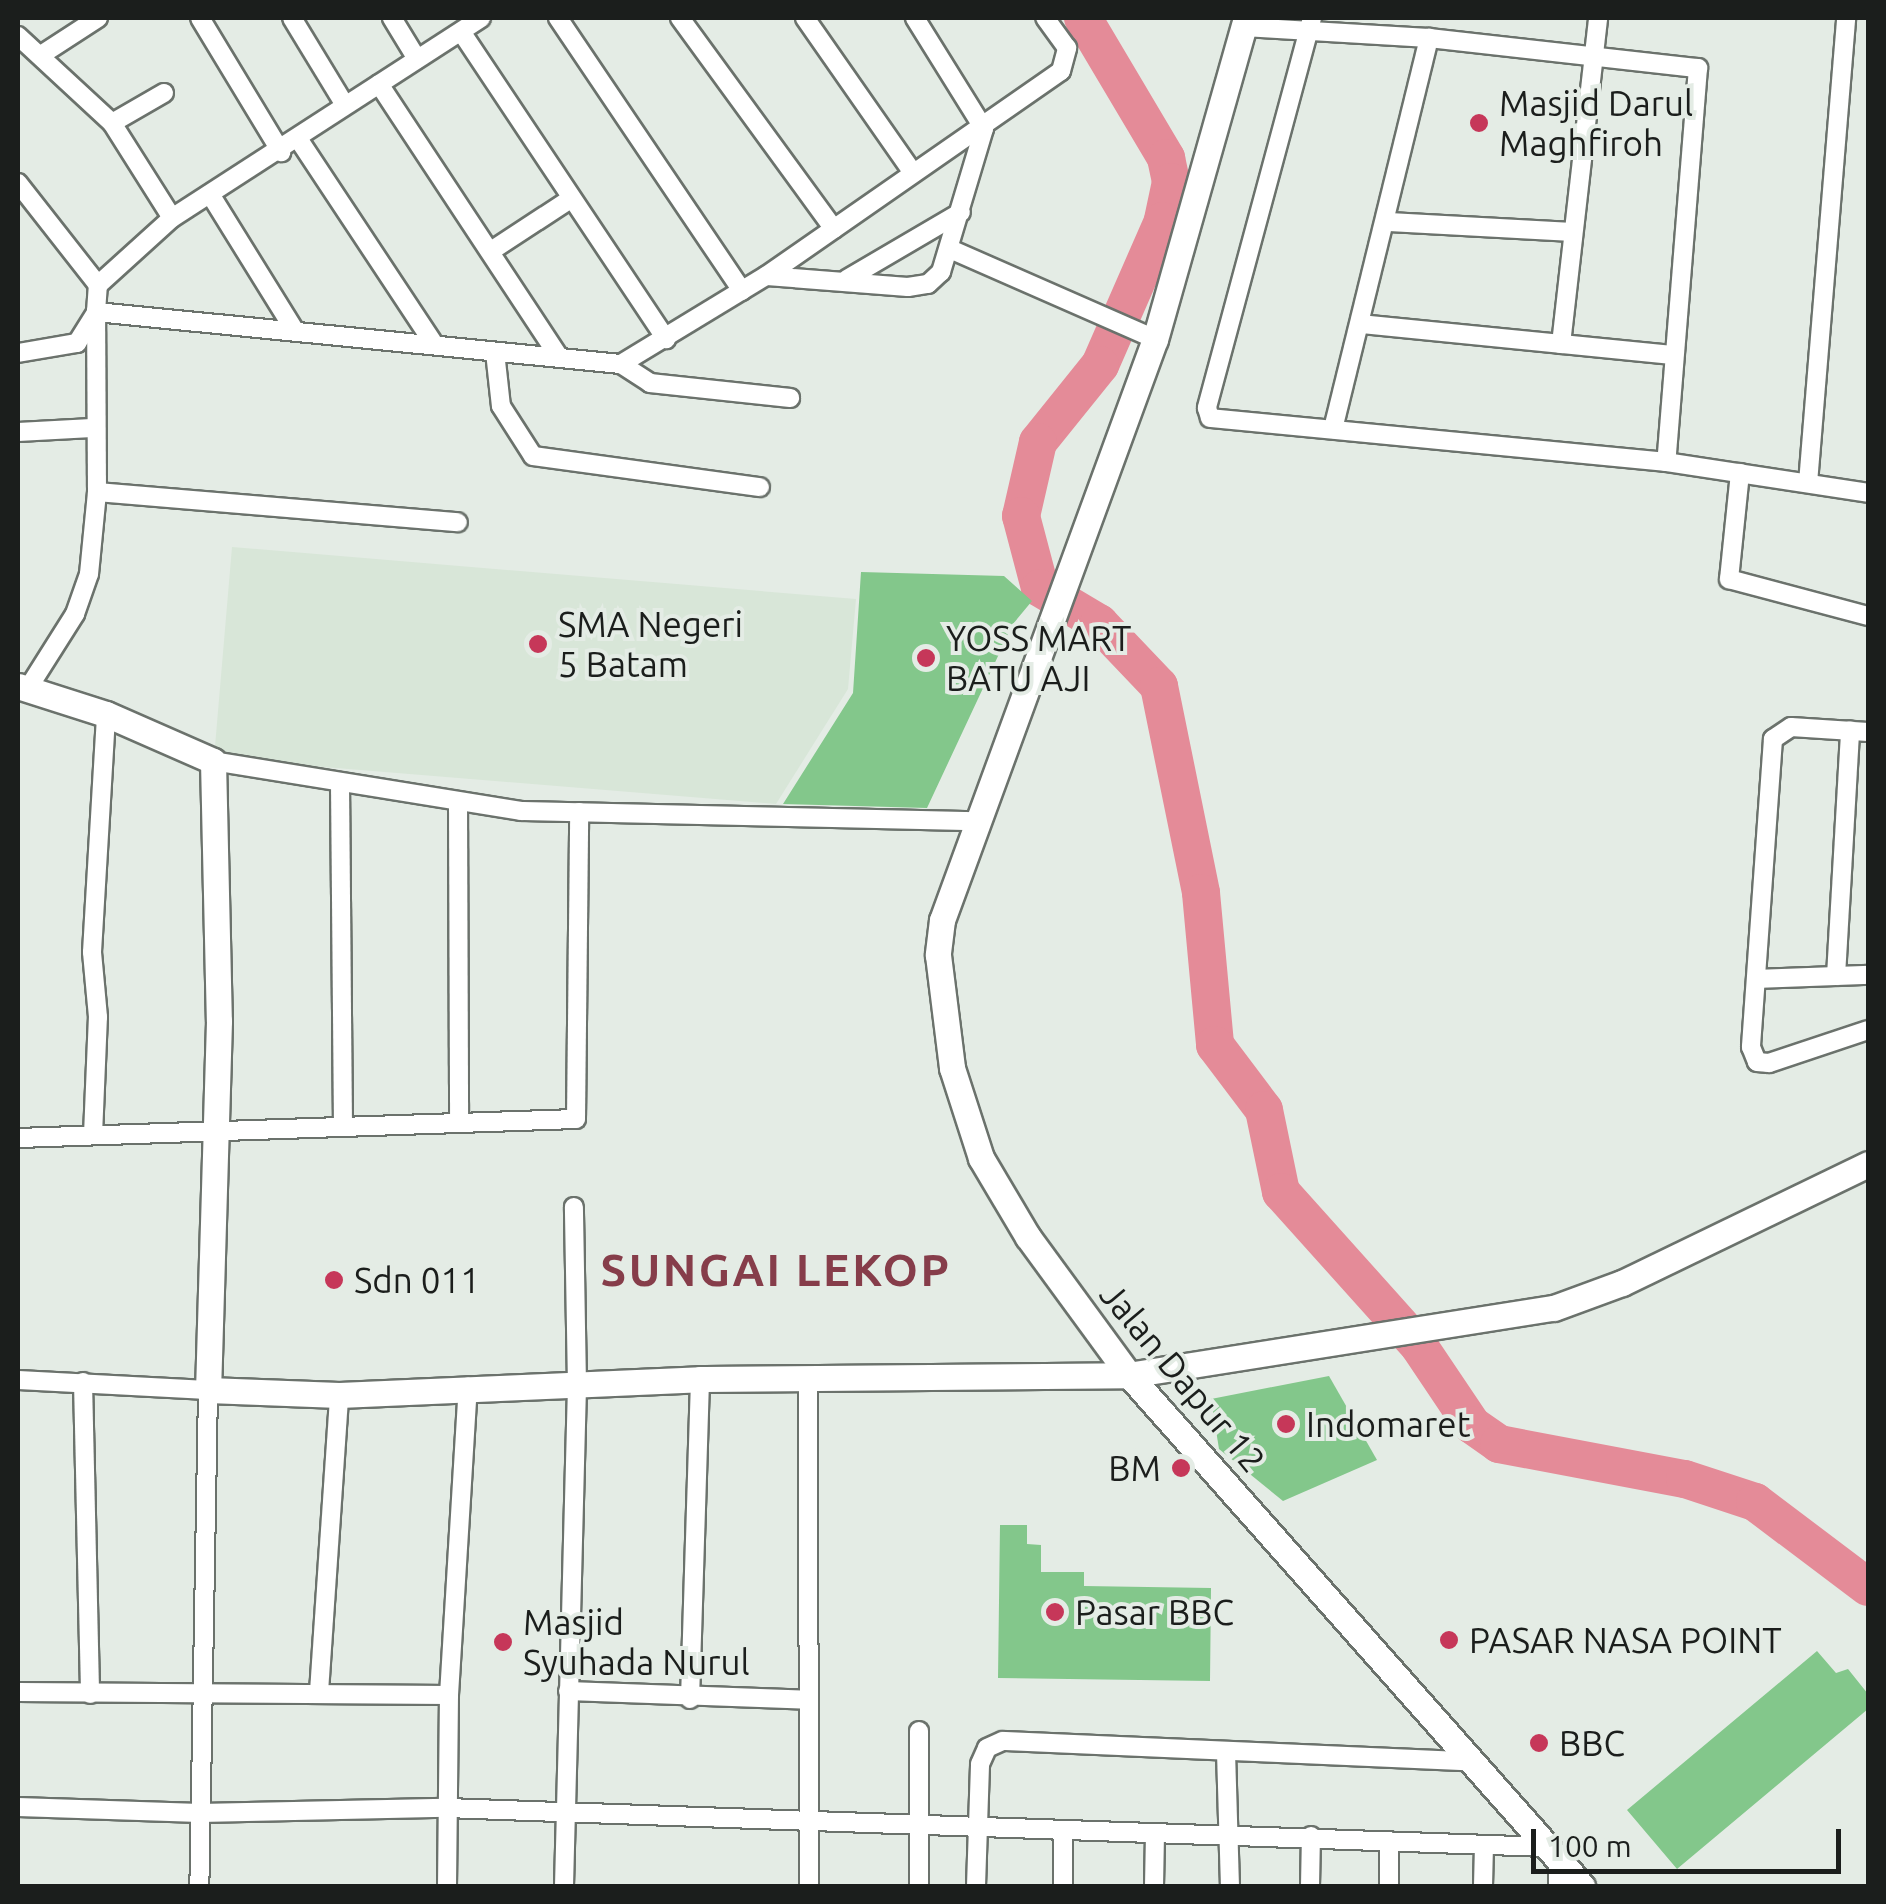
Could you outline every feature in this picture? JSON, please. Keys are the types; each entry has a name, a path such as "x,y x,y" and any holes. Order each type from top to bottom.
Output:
{"street":[{"path":"40,55 98,18"},
{"path":"200,18 280,152"},
{"path":"292,18 344,105"},
{"path":"392,18 417,58"},
{"path":"98,285 172,218 299,140 344,105 481,18"},
{"path":"558,18 742,290"},
{"path":"680,18 834,228"},
{"path":"805,18 913,173"},
{"path":"766,276 918,287 936,278 950,250 984,129 916,18"},
{"path":"621,364 766,276 913,173 984,129 1064,67 1067,48 1045,18"},
{"path":"1560,344 1598,18"},
{"path":"1808,484 1846,18"},
{"path":"1245,22 1310,25 1688,64 1700,75 1666,462"},
{"name":"Jalan Dapur 12","path":"1245,22 1079,549 942,920 938,955 952,1068 981,1158 1028,1237 1130,1375 1582,1886"},
{"path":"1310,25 1208,413 1219,423 1333,429 1666,462 1868,493"},
{"path":"462,33 666,339"},
{"path":"18,36 112,123 172,218"},
{"path":"1333,429 1389,222 1429,38"},
{"path":"379,84 494,250 559,356"},
{"path":"112,123 164,93"},
{"path":"299,140 432,342"},
{"path":"18,183 98,285 92,428 97,492 80,600 22,688 106,714 213,761 458,802 580,812 978,822"},
{"path":"210,194 295,331"},
{"path":"494,250 570,200"},
{"path":"847,279 961,212"},
{"path":"1389,222 1573,232"},
{"path":"950,250 1147,334"},
{"path":"96,312 559,356 621,364 650,383 790,398"},
{"path":"18,352 69,348 96,312"},
{"path":"1362,324 1674,355"},
{"path":"495,352 501,406 533,456 760,486"},
{"path":"18,432 92,428"},
{"path":"1740,473 1729,578 1868,616"},
{"path":"97,492 458,522"},
{"path":"92,1135 98,1018 92,952 106,714"},
{"path":"1836,976 1860,731 1791,727 1772,739 1751,1047 1757,1062 1868,1030"},
{"path":"199,1886 200,1692 218,1131 213,761"},
{"path":"340,783 342,1126"},
{"path":"458,802 459,1123"},
{"path":"18,1138 576,1119 580,812"},
{"path":"1757,980 1868,976"},
{"path":"18,1380 339,1395 468,1387 808,1377 1130,1375 1514,1318 1622,1283 1868,1164"},
{"path":"564,1886 577,1384 574,1207"},
{"path":"808,1377 809,1886"},
{"path":"690,1698 700,1380"},
{"path":"82,1382 90,1694"},
{"path":"446,1886 449,1695 468,1387"},
{"path":"320,1692 339,1395"},
{"path":"568,1691 808,1700"},
{"path":"18,1692 449,1695"},
{"path":"919,1732 919,1886"},
{"path":"976,1886 982,1756 1003,1741 1469,1761"},
{"path":"1226,1752 1230,1886"},
{"path":"18,1806 200,1813 446,1808 809,1824 1389,1840 1552,1854 1558,1886"},
{"path":"1062,1831 1063,1886"},
{"path":"1154,1834 1154,1886"},
{"path":"1310,1886 1311,1836"},
{"path":"1389,1840 1389,1886"},
{"path":"1483,1886 1484,1846"}],"shaded area":[{"name":"SMA Negeri 5 Batam","path":"232,547 856,599 848,689 776,804 214,758"}],"building":[{"name":"YOSS MART BATU AJI","path":"861,572 1004,576 1032,601 1013,624 927,808 783,804 853,693"},
{"name":"Indomaret","path":"1329,1376 1377,1460 1283,1501 1219,1449 1211,1399"},
{"path":"1000,1525 1027,1525 1027,1544 1041,1545 1041,1572 1084,1572 1084,1586 1211,1588 1210,1681 998,1678"},
{"path":"1817,1651 1836,1673 1848,1669 1868,1694 1868,1709 1677,1869 1627,1810"}],"waterway":[{"path":"1083,18 1166,158 1171,182 1163,221 1100,365 1038,442 1021,516 1040,588 1099,623 1159,686 1201,893 1215,1045 1264,1110 1281,1192 1419,1346 1472,1425 1499,1444 1685,1479 1755,1502 1868,1587"}],"place":[{"name":"Masjid Darul Maghfiroh","path":"1479,123"},
{"name":"SMA Negeri 5 Batam","path":"538,644"},
{"name":"YOSS MART BATU AJI","path":"926,658"},
{"name":"Sdn 011","path":"334,1280"},
{"name":"Indomaret","path":"1286,1424"},
{"name":"BM","path":"1181,1468"},
{"name":"Pasar BBC","path":"1055,1612"},
{"name":"PASAR NASA POINT","path":"1449,1640"},
{"name":"Masjid Syuhada Nurul","path":"503,1642"},
{"name":"BBC","path":"1539,1743"}],"district":[{"name":"SUNGAI LEKOP","path":"776,1270"}]}
